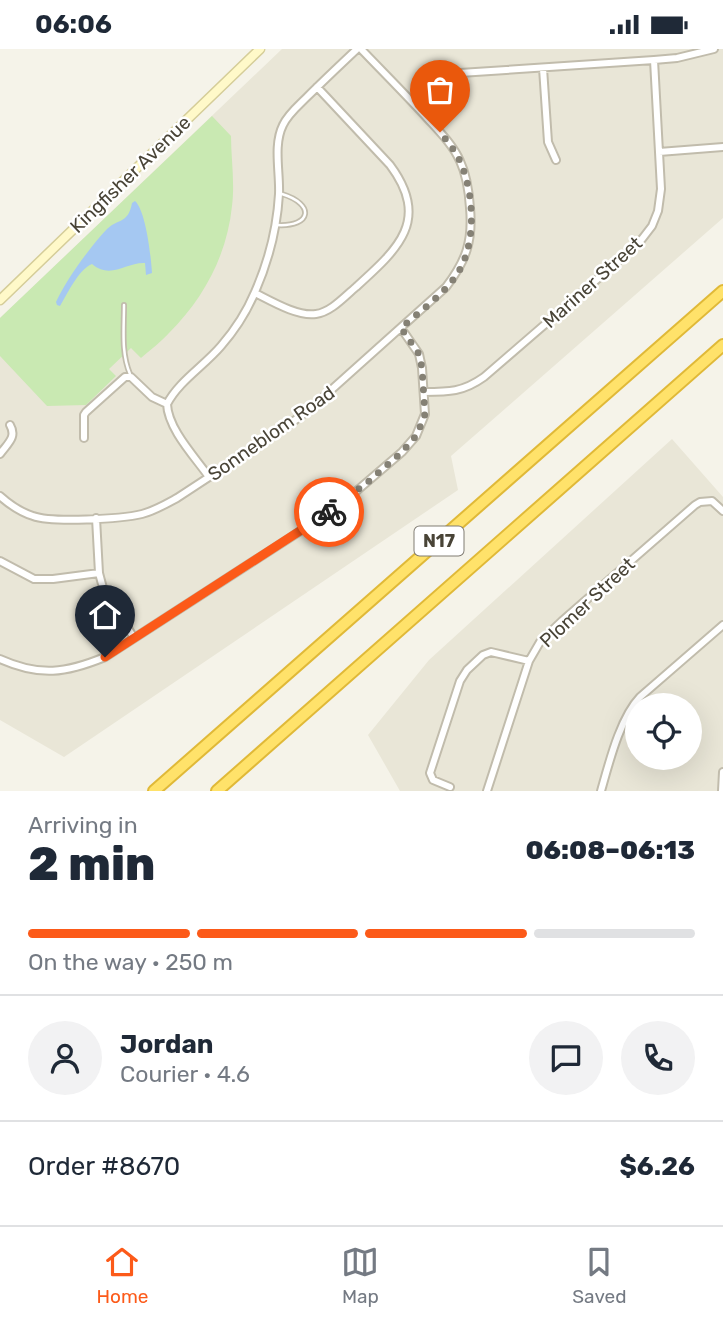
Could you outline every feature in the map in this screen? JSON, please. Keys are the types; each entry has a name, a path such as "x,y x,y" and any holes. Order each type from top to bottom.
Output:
{"highway":[{"name":"N17","path":"154,791 723,291"},
{"name":"N17","path":"217,791 723,345"}],"street":[{"name":"Kingfisher Avenue","path":"0,293 254,49"},
{"name":"Kingfisher Avenue","path":"0,300 260,49"},
{"path":"209,477 175,429 167,404 183,383 230,335 254,293 271,252 276,225 279,133 286,119 359,49"},
{"name":"Sonneblom Road","path":"0,496 20,511 48,520 96,518 150,511 177,498 290,424 446,287 458,271 468,248 469,192 465,174 459,158 440,132 359,49"},
{"path":"418,107 449,78 460,73 654,60 688,56 714,49"},
{"name":"Mariner Street","path":"424,392 457,391 474,385 642,239 652,226 658,211 661,189 654,60"},
{"path":"543,68 548,142 556,160"},
{"path":"254,293 302,313 319,314 334,305 387,259 406,227 407,195 398,175 317,87"},
{"path":"659,152 723,146"},
{"path":"0,659 33,670 65,671 105,657 338,506 369,481 416,436 425,414 419,354 401,328"},
{"path":"85,438 84,415 125,377 131,377 152,397 167,404"},
{"path":"0,453 14,435 10,425"},
{"name":"Plomer Street","path":"486,791 529,661 540,642 695,505 712,501 723,511"},
{"path":"96,518 99,573 103,588 134,638"},
{"path":"0,561 34,579 99,573"},
{"path":"601,791 630,709 650,688 723,625"},
{"path":"450,787 433,780 430,773 463,675 476,660 487,653 497,652 529,661"},
{"path":"722,791 723,772"}],"lane":[{"path":"276,225 297,223 305,214 303,206 297,200 279,193"},
{"path":"124,305 125,363 131,377"}],"shaded area":[{"path":"282,49 723,49 723,218 451,456 458,490 64,757 0,720 0,318"},
{"path":"672,439 723,497 723,791 400,791 368,735 429,660"}],"green space":[{"path":"212,116 231,136 233,197 225,242 212,275 182,320 163,340 141,358 131,348 109,369 116,376 86,405 47,406 0,356 0,318"}],"water":[{"path":"135,201 145,224 152,273 146,275 145,263 112,270 99,269 92,264 78,276 60,306 57,305 60,293 86,254 107,229 125,218"}],"way so far":[{"path":"329,512 402,452 416,436 425,414 419,354 401,328 446,287 458,271 468,248 471,215 465,174 459,158 440,132"}],"route":[{"path":"105,657 329,512"}]}
